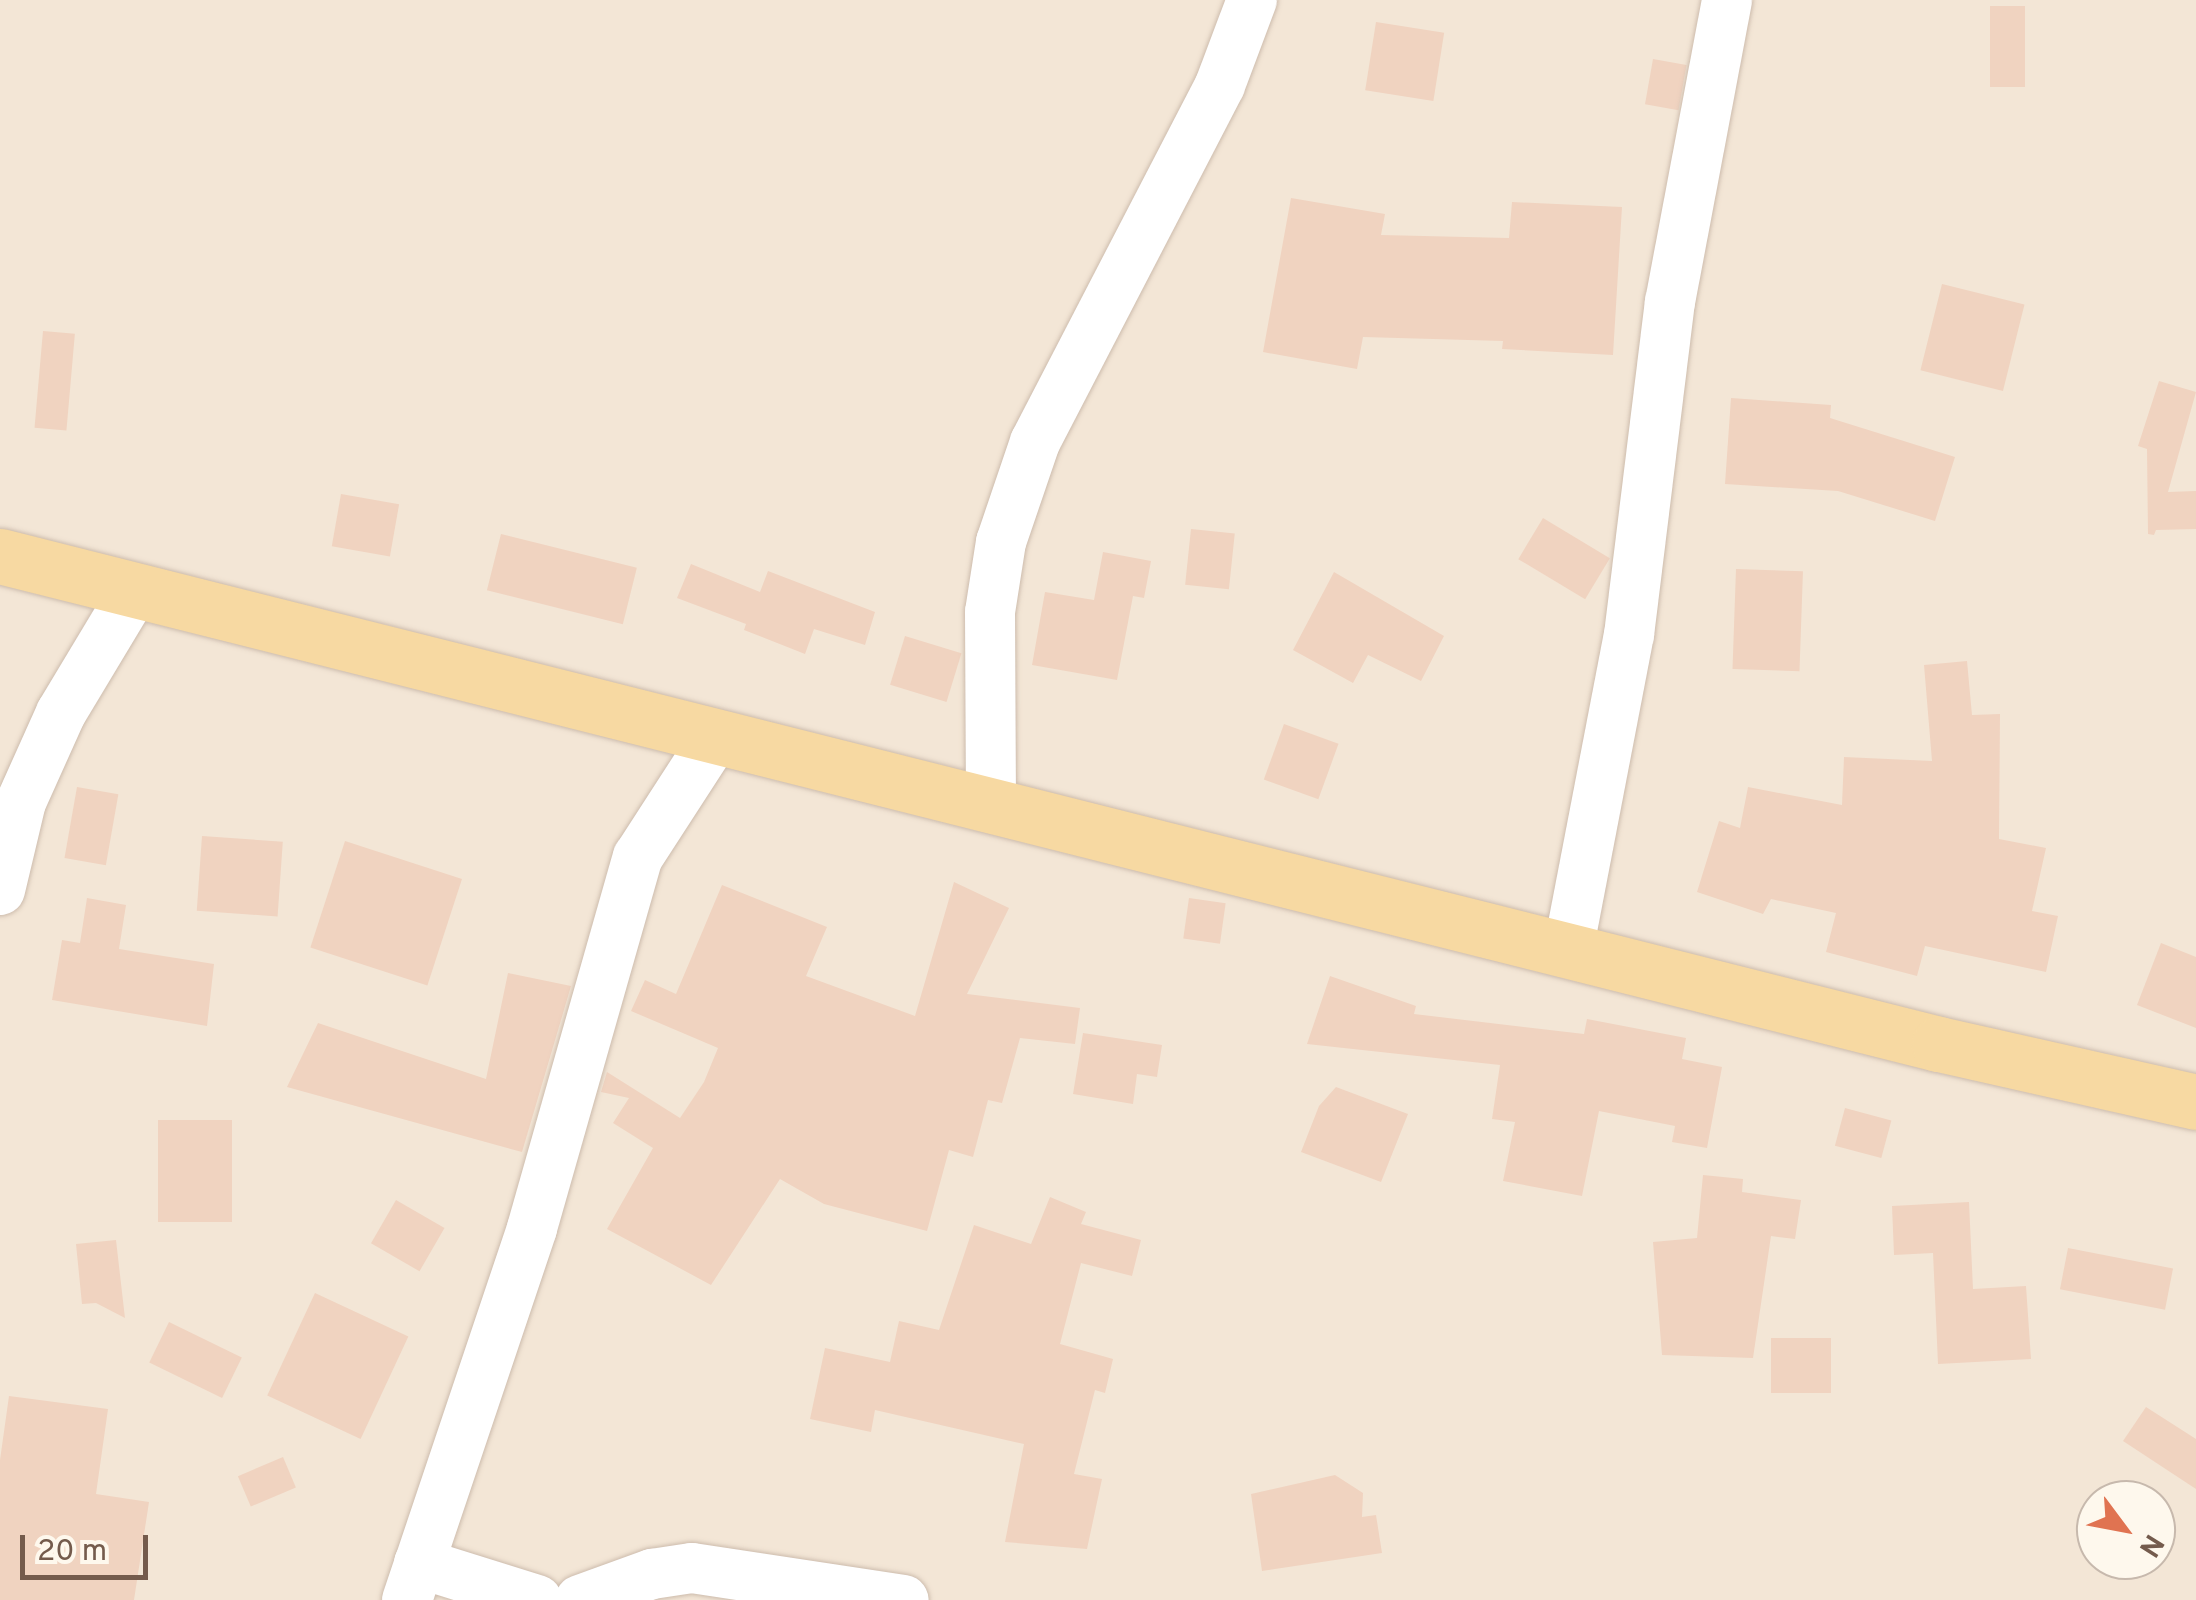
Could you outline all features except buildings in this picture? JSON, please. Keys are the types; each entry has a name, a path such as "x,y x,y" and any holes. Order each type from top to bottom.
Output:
{"main road":[{"path":"0,556 1568,950 2196,1102"}],"street":[{"path":"992,804 990,612 1001,542 1035,442 1220,85 1252,0"},
{"path":"1568,950 1629,635 1670,302 1727,0"},
{"path":"0,890 21,802 53,730 135,590"},
{"path":"537,1600 413,1582 532,1228 638,857 717,735"},
{"path":"580,1600 652,1574 692,1568 904,1600"}],"shaded area":[{"path":"0,0 2196,0 2196,1600 0,1600"}]}
